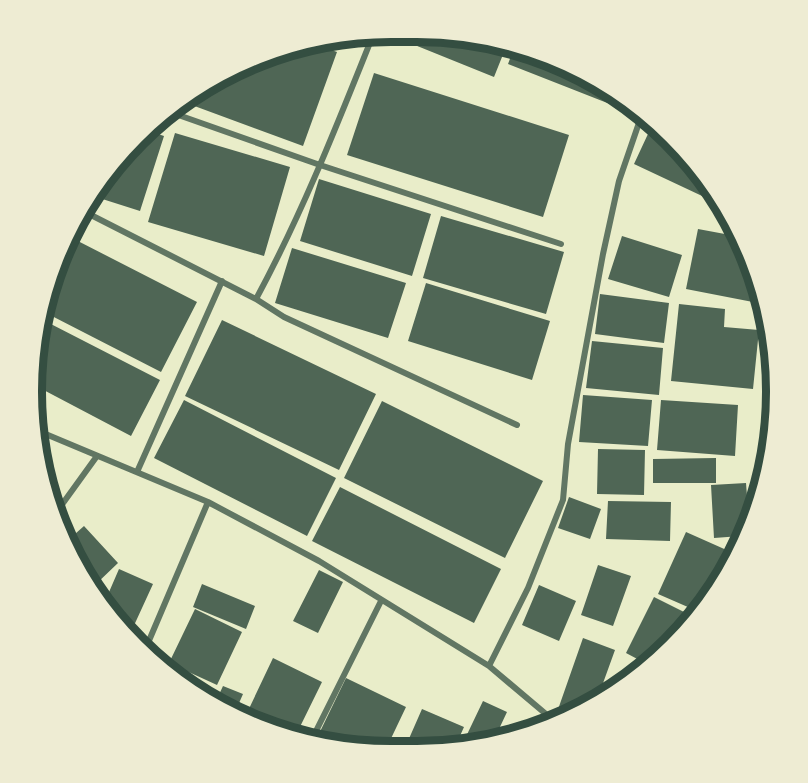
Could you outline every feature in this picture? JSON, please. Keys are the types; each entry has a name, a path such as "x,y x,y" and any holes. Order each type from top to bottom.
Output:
{"street":[{"path":"256,299 282,252 370,43"},
{"path":"178,115 320,165 561,244"},
{"path":"489,666 528,588 563,500 568,444 603,254 619,181 639,122"},
{"path":"90,215 222,281 284,317 518,424"},
{"path":"137,472 222,281"},
{"path":"45,434 208,502 319,561 489,666 548,715"},
{"path":"61,505 97,456"},
{"path":"148,643 208,502"},
{"path":"315,732 381,601"}],"building":[{"path":"408,42 462,45 504,53 494,77"},
{"path":"327,48 337,52 303,146 192,105 237,78 279,61"},
{"path":"511,55 529,61 571,78 616,104 615,106 508,64"},
{"path":"374,73 569,135 543,217 347,155"},
{"path":"649,131 679,161 708,199 634,164"},
{"path":"156,133 164,136 140,211 100,198 129,161"},
{"path":"175,133 290,167 264,256 148,222"},
{"path":"319,179 431,214 412,276 300,241"},
{"path":"441,216 564,252 546,314 423,278"},
{"path":"698,229 729,235 754,302 686,289"},
{"path":"622,236 682,255 669,297 608,279"},
{"path":"77,240 197,302 161,372 51,315 61,279"},
{"path":"292,248 406,283 388,338 275,303"},
{"path":"426,283 550,321 532,380 408,341"},
{"path":"600,294 669,303 664,343 595,334"},
{"path":"679,304 725,309 724,327 759,330 753,389 671,381"},
{"path":"222,320 376,394 339,470 185,396"},
{"path":"49,323 160,380 131,436 42,389"},
{"path":"592,341 663,348 659,395 586,388"},
{"path":"583,395 652,400 648,446 579,442"},
{"path":"184,400 336,478 307,536 154,458"},
{"path":"661,400 738,405 735,456 657,450"},
{"path":"382,401 543,481 505,558 344,478"},
{"path":"598,449 645,450 644,495 597,494"},
{"path":"716,458 716,483 653,483 653,459"},
{"path":"746,483 747,502 734,537 714,538 711,485"},
{"path":"340,487 501,569 474,623 312,541"},
{"path":"569,497 601,509 590,539 558,528"},
{"path":"608,501 671,502 670,541 606,539"},
{"path":"84,526 118,563 98,582 78,546 73,535"},
{"path":"686,532 728,550 707,586 691,608 658,594"},
{"path":"598,565 631,576 613,626 581,615"},
{"path":"119,569 153,584 133,627 108,595"},
{"path":"319,570 343,582 318,633 293,621"},
{"path":"202,584 255,606 246,629 193,607"},
{"path":"539,585 576,601 559,641 522,625"},
{"path":"654,597 686,613 664,639 640,660 626,653"},
{"path":"195,609 242,632 217,685 170,661"},
{"path":"583,638 615,650 601,688 558,711"},
{"path":"273,658 322,682 299,728 248,710"},
{"path":"346,678 406,707 390,741 346,738 319,733"},
{"path":"223,686 243,694 238,705 219,695"},
{"path":"483,701 507,712 499,729 502,730 466,737"},
{"path":"422,709 464,727 459,738 408,741"}]}
